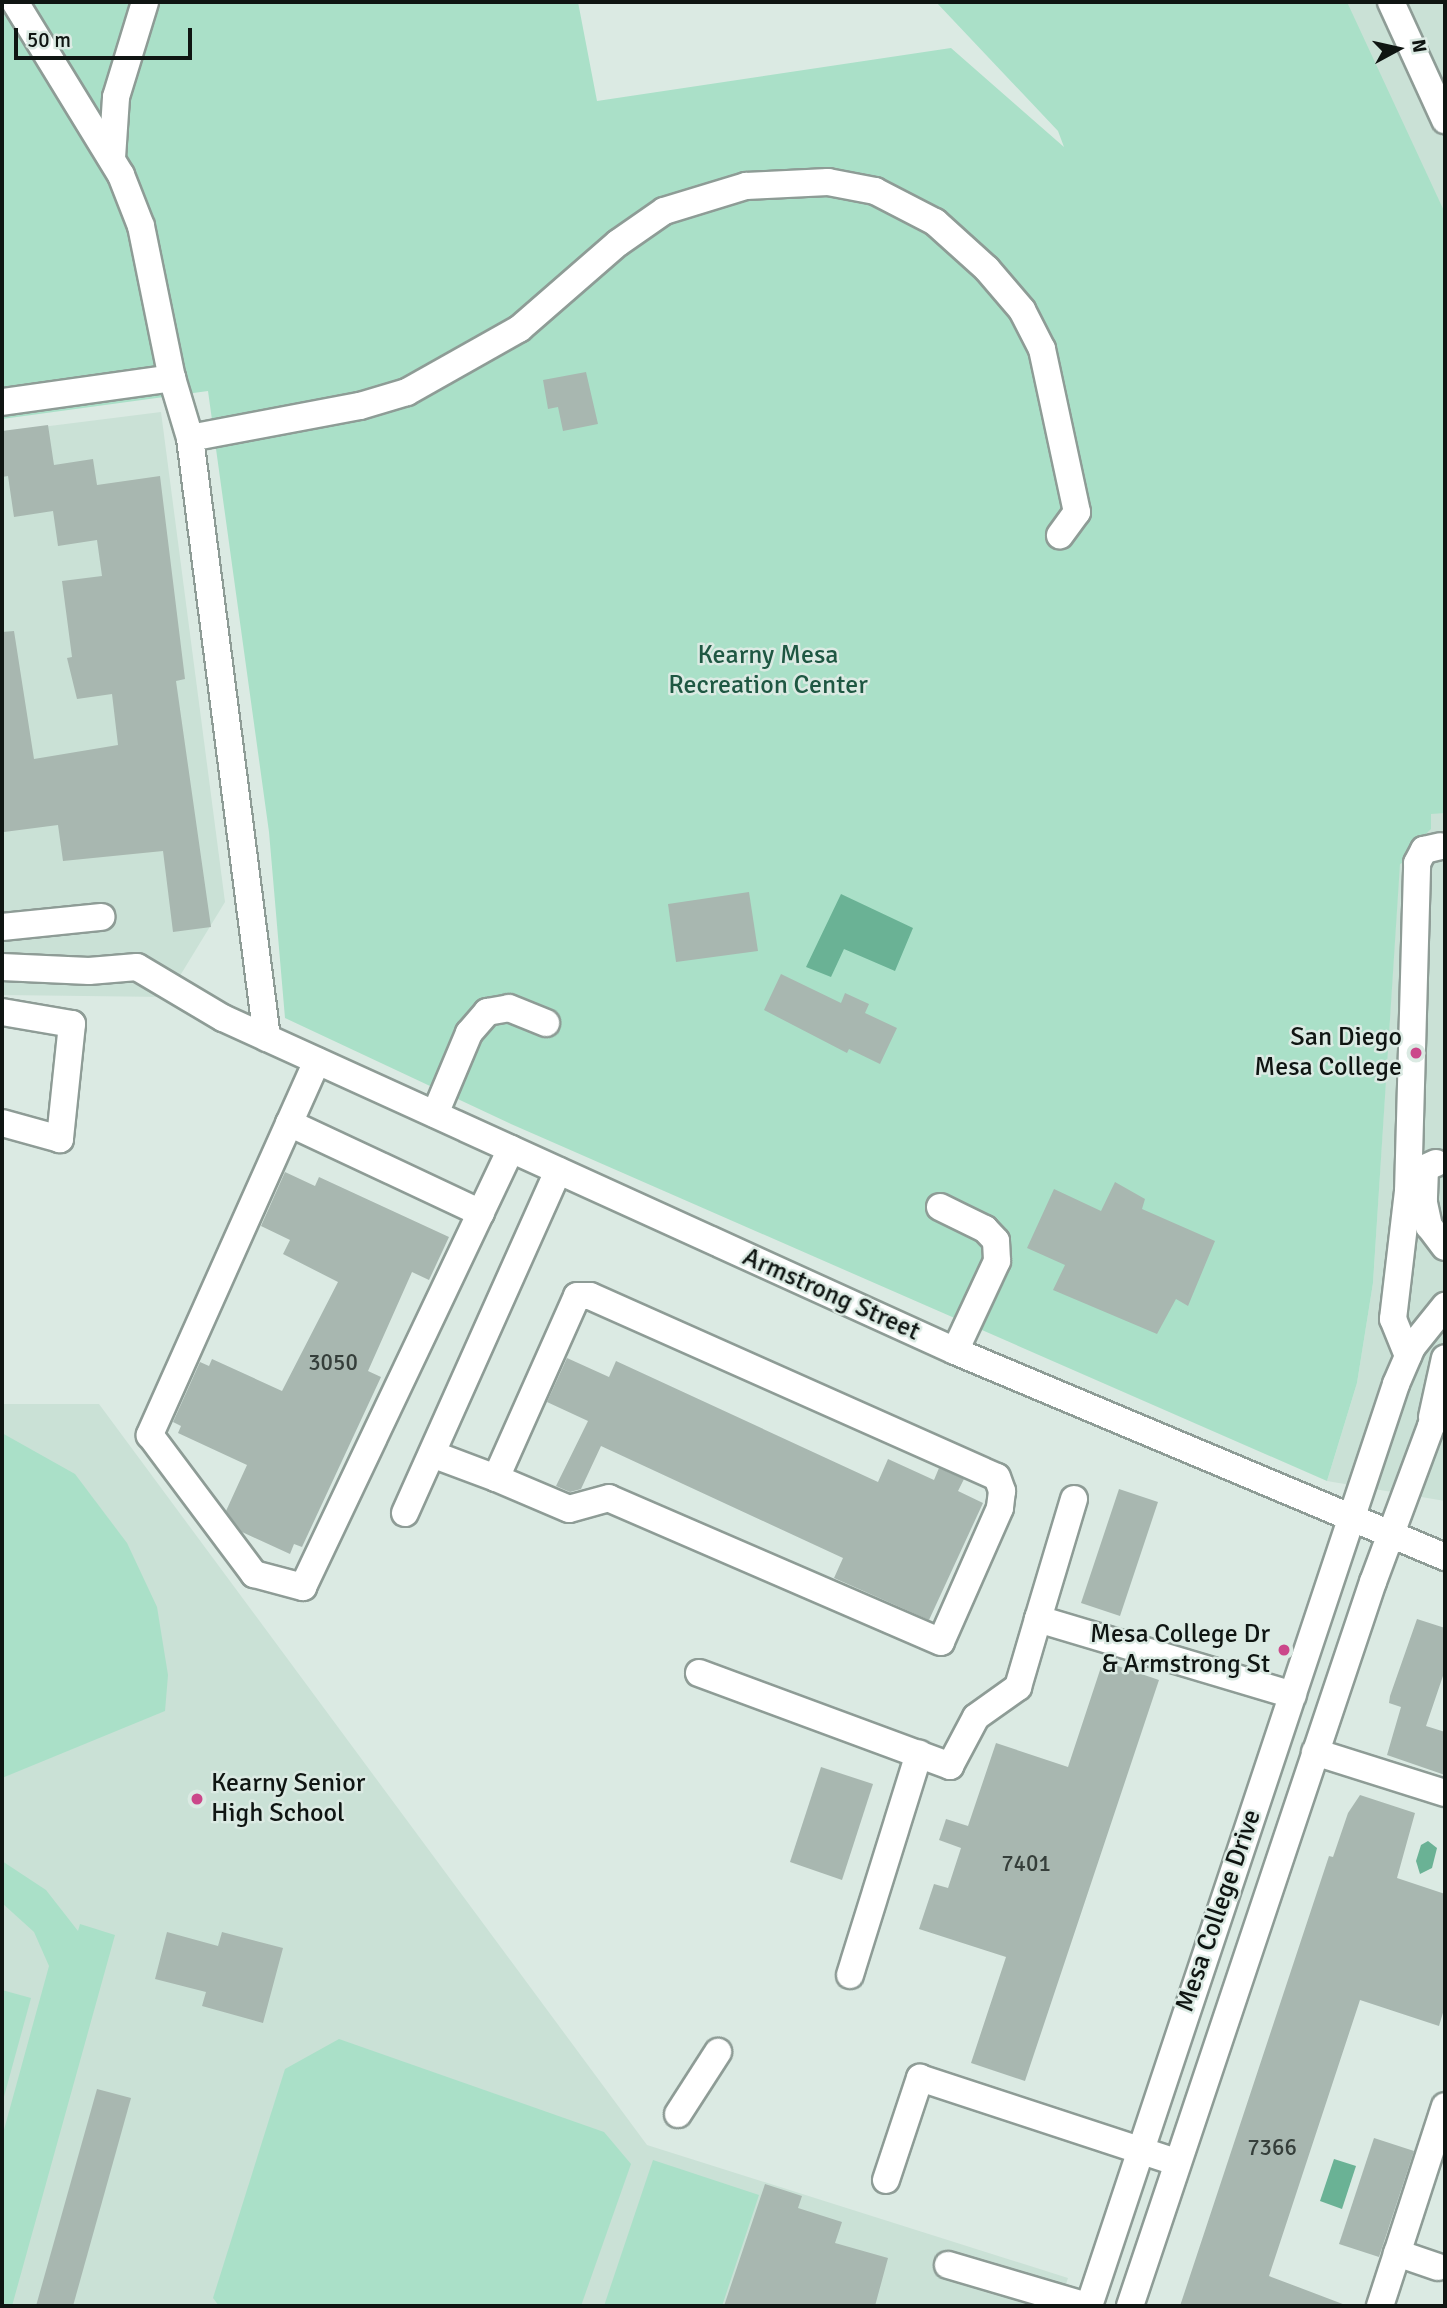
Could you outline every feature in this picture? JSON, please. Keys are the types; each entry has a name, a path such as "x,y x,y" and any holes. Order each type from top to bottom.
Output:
{"street":[{"path":"15,2 112,158 141,226 172,378 190,438 267,1038"},
{"path":"112,158 116,97 145,2"},
{"path":"1391,2 1445,120"},
{"path":"190,438 360,406 407,392 519,329 618,243 664,211 746,186 828,182 875,191 935,222 987,269 1022,310 1042,349 1077,512 1060,536"},
{"path":"2,402 172,378"},
{"path":"1408,1356 1393,1319 1408,1192 1418,863 1424,850 1441,846"},
{"path":"2,927 101,917"},
{"name":"Armstrong Street","path":"2,967 89,971 137,967 223,1018 955,1351 1445,1557"},
{"path":"435,1114 469,1033 487,1012 509,1008 546,1023"},
{"path":"2,1012 72,1024 60,1139 2,1123"},
{"path":"317,1061 150,1435 254,1574 303,1587 511,1149"},
{"path":"289,1123 481,1213"},
{"path":"1436,1163 1425,1168 1423,1203 1429,1226 1445,1247"},
{"path":"405,1513 558,1171"},
{"path":"940,1208 985,1229 996,1241 997,1261 955,1351"},
{"path":"432,1454 569,1509 609,1498 941,1642 1000,1508 1002,1491 997,1477 590,1296 577,1296 496,1478"},
{"name":"Mesa College Drive","path":"1088,2306 1138,2149 1293,1695 1351,1516 1408,1356 1445,1306"},
{"path":"1431,1426 1445,1358"},
{"path":"1431,1426 1445,1400"},
{"name":"Mesa College Drive","path":"1130,2306 1175,2162 1315,1752 1431,1426"},
{"path":"699,1674 950,1766 976,1717 1018,1686 1074,1499"},
{"path":"1038,1619 1293,1695"},
{"path":"1315,1752 1445,1793"},
{"path":"850,1975 919,1754"},
{"path":"678,2114 718,2052"},
{"path":"886,2180 920,2078 1175,2162"},
{"path":"1380,2306 1445,2106"},
{"path":"1397,2253 1438,2267"},
{"path":"947,2265 1088,2306"}],"shaded area":[{"path":"1322,2 1445,2 1445,264"},
{"path":"161,412 225,902 167,997 2,995 2,432"},
{"name":"San Diego Mesa College","path":"1445,802 1445,1501 1327,1481 1357,1383 1373,1283 1402,823"},
{"path":"841,894 913,928 895,971 844,949 831,977 806,967"},
{"name":"Kearny Senior High School","path":"2,1404 99,1404 647,2145 1068,2278 1059,2306 2,2306"},
{"path":"1428,1841 1437,1848 1432,1868 1420,1874 1416,1861 1421,1845"},
{"path":"1334,2159 1356,2166 1342,2209 1320,2201"}],"green space":[{"name":"Kearny Mesa Recreation Center","path":"2,2 578,2 597,101 951,48 1064,147 1058,131 936,2 1347,2 1445,213 1445,813 1431,814 1431,829 1415,844 1413,858 1400,864 1373,1283 1357,1383 1327,1481 511,1124 285,1018 269,832 208,391 2,419"},
{"path":"2,1433 75,1474 127,1543 157,1607 168,1675 165,1711 2,1778"},
{"path":"2,1861 46,1890 78,1931 80,1924 115,1935 12,2306 2,2306 2,2137 49,1966 34,1932 2,1903"},
{"path":"2,1990 31,1998 2,2104"},
{"path":"339,2039 604,2132 631,2164 581,2306 219,2306 213,2298 285,2069"},
{"path":"653,2160 759,2195 722,2306 604,2306"}],"building":[{"path":"586,372 598,424 563,431 558,407 548,409 543,380"},
{"path":"48,425 54,465 93,459 97,485 160,476 185,679 176,681 211,927 173,932 163,851 63,861 58,825 4,832 2,632 14,631 34,759 118,745 112,694 77,699 67,658 72,657 62,581 102,576 97,540 58,546 53,511 14,517 8,476 2,477 2,431"},
{"path":"749,892 758,951 676,962 668,904"},
{"path":"781,974 841,1003 845,993 869,1004 865,1013 897,1028 880,1064 849,1049 847,1053 764,1010"},
{"path":"285,1172 315,1186 319,1177 449,1237 429,1280 412,1272 368,1371 381,1377 302,1547 294,1544 290,1554 242,1532 226,1511 247,1465 178,1433 181,1426 173,1422 200,1362 209,1366 212,1359 282,1391 338,1282 283,1254 290,1240 261,1226"},
{"path":"1115,1182 1145,1199 1142,1209 1215,1241 1188,1306 1176,1299 1157,1334 1053,1290 1065,1265 1027,1248 1054,1189 1101,1211"},
{"path":"567,1358 609,1377 616,1361 878,1482 888,1459 934,1480 939,1468 964,1479 958,1491 983,1503 929,1620 834,1578 843,1558 601,1446 581,1489 570,1492 556,1486 588,1421 547,1402"},
{"path":"1119,1489 1158,1502 1120,1616 1081,1603"},
{"path":"1417,1619 1445,1628 1445,1670 1426,1726 1445,1732 1445,1775 1387,1755 1401,1707 1389,1703 1390,1696"},
{"path":"1103,1661 1159,1680 1025,2081 971,2063 1006,1957 919,1929 934,1884 948,1888 961,1848 939,1840 946,1819 968,1826 996,1743 1068,1767"},
{"path":"821,1767 873,1784 842,1880 790,1862"},
{"path":"1360,1795 1415,1813 1397,1878 1445,1894 1445,2006 1439,2026 1360,2000 1269,2276 1348,2306 1180,2306 1329,1856 1333,1857 1348,1813"},
{"path":"167,1932 218,1946 222,1932 283,1948 263,2023 202,2006 206,1992 155,1979"},
{"path":"97,2089 131,2098 73,2306 36,2306"},
{"path":"1374,2138 1414,2151 1379,2257 1339,2244"},
{"path":"765,2184 802,2196 798,2208 842,2222 835,2243 888,2258 875,2306 724,2306"}],"place":[{"name":"San Diego Mesa College","path":"1416,1053"},
{"name":"Mesa College Dr & Armstrong St","path":"1284,1650"},
{"name":"Kearny Senior High School","path":"197,1799"}]}
